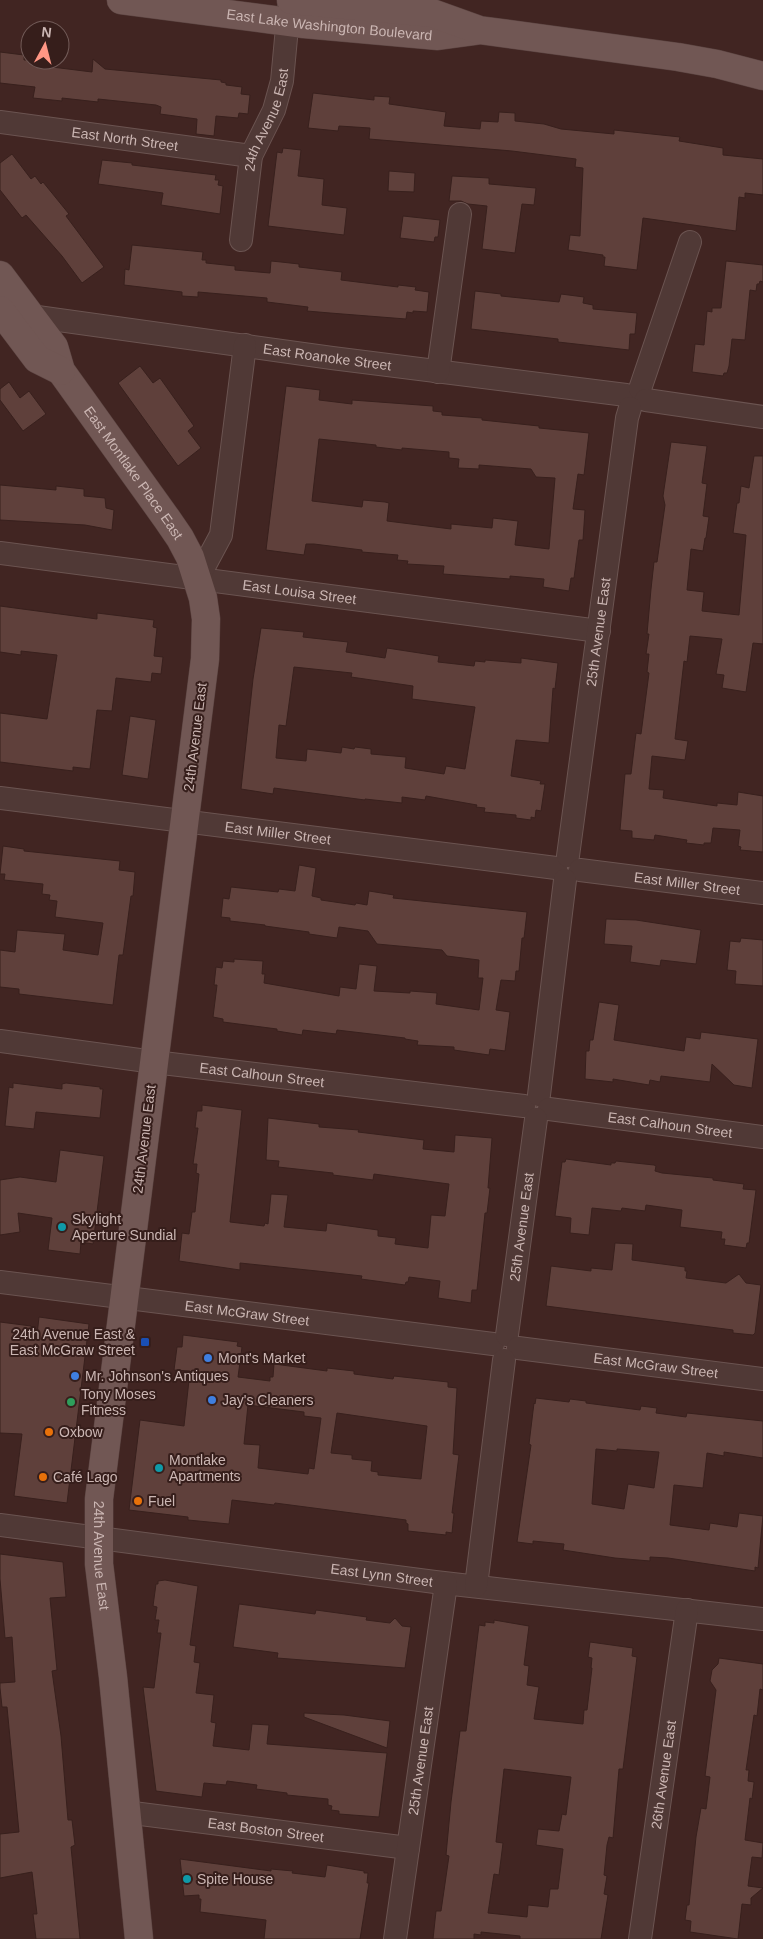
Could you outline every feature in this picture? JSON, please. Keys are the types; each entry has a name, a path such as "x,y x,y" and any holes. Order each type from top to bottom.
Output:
{"main road":[{"name":"East Lake Washington Boulevard","path":"121,0 290,7 438,36 479,30 678,57 718,64 763,76"},
{"name":"East Montlake Place East","path":"0,275 10,318 37,358 61,371 180,538 198,578"},
{"name":"24th Avenue East","path":"139,1939 113,1677 99,1564 99,1500 207,639 203,598 198,578"}],"street":[{"name":"24th Avenue East","path":"241,240 251,156 274,110 282,80 290,7"},
{"name":"East North Street","path":"0,122 251,156"},
{"path":"438,372 460,214"},
{"name":"25th Avenue East","path":"476,1586 505,1347 627,418 636,398 690,242"},
{"name":"East Roanoke Street","path":"10,318 245,346 636,398 763,417"},
{"path":"198,578 221,535 245,346"},
{"name":"East Louisa Street","path":"0,553 599,631"},
{"name":"East Miller Street","path":"0,798 763,893"},
{"name":"East Calhoun Street","path":"0,1040 154,1062 537,1107 763,1137"},
{"name":"East McGraw Street","path":"0,1282 763,1379"},
{"name":"East Lynn Street","path":"0,1525 446,1584 763,1619"},
{"name":"25th Avenue East","path":"395,1939 446,1584"},
{"name":"26th Avenue East","path":"640,1939 687,1610"},
{"name":"East Boston Street","path":"125,1812 408,1848"}],"building":[{"path":"0,52 20,54 20,70 70,69 92,72 93,59 105,69 221,80 226,85 242,87 241,94 250,95 248,114 239,113 238,118 216,116 214,136 196,134 197,119 160,114 161,107 156,105 98,99 98,102 62,98 62,101 33,98 35,87 0,83"},
{"path":"313,93 374,100 374,96 390,97 389,104 446,112 444,126 480,129 481,121 498,122 499,112 515,113 515,121 544,124 561,129 614,134 614,130 680,137 679,141 723,148 723,155 763,159 763,195 745,193 745,198 739,197 736,231 643,218 637,270 604,266 605,257 603,255 568,250 570,235 580,236 583,168 575,167 576,159 512,151 369,139 370,128 339,126 338,131 308,128"},
{"path":"283,148 301,150 298,176 324,179 322,205 347,208 344,235 268,226 277,152 282,153"},
{"path":"12,154 31,179 35,176 41,184 43,182 69,214 66,216 104,267 82,283 62,256 26,215 22,218 0,190 0,163"},
{"path":"102,160 216,175 215,180 219,180 218,185 223,186 220,214 161,205 163,193 98,184"},
{"path":"389,171 415,173 414,192 388,191"},
{"path":"452,176 489,178 489,184 536,188 534,205 522,204 515,253 482,249 487,206 468,204 461,201 449,201"},
{"path":"403,216 440,220 438,237 435,237 434,242 400,238"},
{"path":"132,245 203,252 202,260 206,260 206,263 235,266 235,270 270,273 271,261 299,264 299,267 342,272 341,280 398,287 398,285 416,287 415,290 429,292 427,312 407,312 406,319 307,311 308,307 267,302 267,298 198,292 198,297 182,296 182,292 124,285 125,269 129,270"},
{"path":"726,261 763,265 763,282 760,281 757,284 756,291 750,290 745,340 732,339 727,373 724,373 723,376 692,372 695,344 704,345 707,311 712,312 712,308 721,308"},
{"path":"475,291 501,294 501,296 559,302 561,294 584,297 583,303 593,305 593,309 637,313 635,334 630,334 629,350 558,342 558,339 471,329"},
{"path":"140,366 153,383 160,378 194,426 188,431 201,448 178,466 118,383"},
{"path":"9,382 20,398 29,391 46,414 23,431 0,400 0,389"},
{"path":"286,386 320,390 319,400 352,404 352,400 433,406 433,411 442,412 442,415 482,418 482,420 539,426 539,428 589,433 584,475 578,474 573,509 585,510 583,540 579,540 574,578 571,578 569,591 543,587 544,579 510,576 510,579 443,574 444,566 407,564 408,561 397,560 398,555 362,552 362,550 306,544 304,555 266,550","holes":["319,439 376,445 376,447 402,450 402,448 449,452 449,458 459,459 458,468 479,469 479,465 531,469 536,477 555,478 549,549 515,545 518,521 493,518 492,528 451,524 451,529 387,521 389,503 385,502 363,500 362,507 312,501"]},
{"path":"671,442 707,446 702,483 707,484 703,516 709,517 703,551 691,549 687,590 704,592 702,611 739,615 746,535 733,533 737,503 739,503 741,486 749,488 754,456 763,456 763,644 753,643 746,692 722,688 724,675 716,674 722,639 690,636 687,662 684,661 675,739 688,741 685,760 652,756 649,789 664,790 663,798 717,806 717,803 737,805 738,792 763,796 763,852 740,850 741,847 738,846 740,830 713,828 711,843 704,843 704,845 686,843 687,840 655,835 654,840 632,838 632,831 620,830 625,774 631,774 636,733 641,734 649,673 647,672 649,654 646,654 651,589 665,505 663,496"},
{"path":"0,485 56,490 56,486 84,489 84,496 105,498 106,508 114,510 112,530 85,525 0,520"},
{"path":"0,606 97,619 97,613 154,620 153,627 157,628 154,656 163,657 161,674 152,673 151,682 116,678 112,711 97,710 90,769 73,767 73,771 0,762 0,713 47,719 57,655 21,651 21,655 0,652"},
{"path":"261,628 304,632 303,637 348,642 346,652 385,658 387,648 439,656 438,662 474,666 475,661 485,662 485,660 521,663 521,658 558,663 555,689 553,688 549,743 516,740 511,776 541,781 540,784 545,784 541,811 536,810 535,818 531,817 531,820 516,818 516,815 484,812 485,808 476,807 477,805 426,796 425,800 402,797 402,803 274,788 273,794 241,789 253,679","holes":["294,667 352,673 351,677 413,686 412,699 475,707 465,769 446,766 444,774 405,768 406,757 371,754 371,749 355,747 354,749 342,747 341,753 307,749 306,761 276,758 279,725 286,726"]},
{"path":"130,716 156,720 148,779 122,775"},
{"path":"3,846 24,849 24,851 120,861 119,870 135,872 123,955 119,955 113,1005 19,994 19,989 0,987 0,950 15,952 17,930 65,934 63,950 98,955 103,923 55,917 57,901 49,900 50,895 42,894 43,884 4,880 5,874 0,874"},
{"path":"299,865 316,868 312,896 321,898 321,900 367,905 369,891 394,895 393,898 527,912 519,971 516,971 515,981 501,980 496,1010 510,1012 505,1051 490,1049 489,1055 454,1050 454,1047 417,1045 418,1041 405,1038 337,1030 336,1034 303,1030 302,1035 277,1031 277,1029 223,1022 223,1019 213,1017 217,985 214,985 216,967 222,968 223,961 234,962 234,959 263,961 262,974 265,974 264,983 339,996 340,987 356,989 359,964 377,966 374,991 437,993 436,1004 479,1010 483,978 478,978 479,960 447,956 442,950 377,944 368,931 339,927 337,938 265,925 230,921 230,918 221,917 223,898 229,899 231,887 278,892 279,889 295,891"},
{"path":"606,919 636,920 701,930 696,964 661,960 660,966 630,962 632,946 604,944"},
{"path":"741,938 763,940 763,986 735,984 736,971 727,970 730,941 740,942"},
{"path":"599,1002 619,1005 614,1040 684,1051 686,1037 700,1039 701,1032 758,1039 752,1088 734,1085 712,1064 710,1082 661,1076 660,1082 650,1080 649,1085 613,1079 613,1082 585,1079 586,1051 589,1051 590,1040 593,1040"},
{"path":"13,1083 62,1089 62,1084 66,1083 100,1087 100,1089 103,1089 100,1118 36,1112 34,1129 5,1126 9,1087 13,1088"},
{"path":"202,1105 242,1110 230,1222 264,1226 265,1223 268,1224 271,1194 288,1195 284,1227 326,1231 327,1223 378,1230 378,1236 396,1238 395,1244 428,1248 431,1215 445,1216 449,1184 374,1174 373,1180 333,1175 333,1173 278,1167 279,1161 266,1160 268,1118 319,1124 319,1127 359,1130 358,1132 424,1140 423,1149 454,1152 455,1135 492,1138 487,1213 485,1213 477,1290 472,1290 471,1303 438,1298 440,1281 409,1277 405,1285 361,1279 362,1276 317,1271 240,1263 240,1270 179,1261 182,1233 189,1234 192,1212 195,1212 199,1174 196,1173 197,1164 193,1164 198,1128 195,1128 197,1111 202,1111"},
{"path":"60,1150 104,1156 93,1244 81,1242 80,1254 48,1250 52,1218 18,1213 20,1232 0,1235 0,1180 20,1177 56,1182"},
{"path":"566,1159 611,1165 611,1163 616,1161 654,1165 656,1166 655,1171 662,1173 713,1178 713,1180 744,1184 743,1189 756,1190 749,1243 747,1243 746,1248 724,1245 725,1239 721,1239 722,1232 680,1227 682,1210 646,1205 645,1211 622,1208 621,1211 592,1208 589,1235 570,1233 571,1218 555,1216 562,1162 565,1162"},
{"path":"615,1243 633,1244 632,1260 685,1267 685,1271 687,1271 686,1278 726,1283 739,1274 746,1283 761,1285 755,1333 753,1335 733,1333 733,1330 546,1306 551,1266 591,1271 591,1268 612,1270"},
{"path":"39,1317 89,1324 67,1503 14,1496 22,1434 0,1433 0,1322 31,1326 32,1335 37,1335"},
{"path":"183,1335 238,1342 237,1346 242,1347 238,1377 270,1381 270,1377 273,1377 274,1364 327,1371 327,1368 354,1371 354,1374 393,1379 394,1376 448,1382 448,1387 457,1388 453,1454 459,1455 452,1513 454,1513 452,1533 446,1532 446,1535 408,1531 406,1520 275,1503 274,1505 232,1500 229,1524 188,1520 188,1517 129,1510 140,1420 184,1426 190,1371 174,1370 177,1347 182,1347","holes":["248,1405 304,1412 304,1416 321,1418 314,1469 309,1468 308,1474 258,1468 260,1445 244,1444","337,1413 427,1426 421,1479 378,1475 378,1472 371,1471 372,1461 352,1459 352,1455 331,1453"]},
{"path":"536,1398 569,1402 570,1399 640,1410 641,1406 657,1408 656,1413 686,1417 687,1413 763,1421 763,1458 724,1452 724,1456 707,1453 703,1488 674,1485 670,1525 709,1530 710,1523 737,1527 739,1513 763,1516 758,1568 755,1567 755,1571 668,1558 650,1557 650,1561 615,1558 563,1550 564,1544 533,1541 533,1544 517,1542","holes":["596,1449 617,1451 617,1449 659,1452 654,1488 628,1484 624,1509 592,1504"]},
{"path":"0,1554 63,1562 66,1597 50,1598 57,1670 52,1671 61,1736 68,1820 72,1820 75,1845 71,1847 80,1939 36,1939 33,1914 37,1914 32,1872 0,1878 0,1834 19,1832 7,1707 2,1707 0,1688 0,1683 15,1682 12,1637 5,1638"},
{"path":"165,1580 198,1586 190,1645 196,1646 194,1662 200,1663 196,1693 214,1695 211,1722 216,1723 213,1746 249,1750 252,1724 269,1725 267,1744 387,1753 379,1817 339,1814 339,1811 331,1810 332,1806 328,1805 328,1799 287,1795 287,1793 256,1789 257,1785 227,1781 226,1785 204,1783 202,1797 156,1791 143,1687 154,1688 161,1633 157,1633 159,1620 155,1620 157,1607 153,1606 156,1584 158,1584 158,1581"},
{"path":"239,1604 315,1614 316,1610 367,1617 366,1620 390,1623 395,1618 402,1626 411,1627 405,1668 277,1658 278,1653 233,1647"},
{"path":"494,1620 529,1626 524,1665 529,1666 527,1685 539,1687 534,1719 583,1724 584,1710 587,1710 592,1668 592,1658 588,1657 590,1642 633,1648 632,1656 637,1657 623,1769 619,1769 613,1838 609,1837 607,1845 604,1875 607,1876 604,1894 608,1895 601,1939 520,1939 520,1936 481,1932 481,1935 474,1934 474,1939 433,1939 436,1911 441,1911 449,1856 446,1855 460,1731 466,1731 479,1625 485,1626 485,1622 494,1623","holes":["504,1769 571,1777 566,1815 562,1814 559,1831 538,1829 536,1845 563,1849 558,1889 550,1889 548,1907 528,1905 527,1917 488,1913 494,1874 499,1875 503,1843 496,1842"]},
{"path":"719,1658 763,1664 763,1690 760,1689 757,1716 754,1715 746,1770 749,1770 748,1781 754,1783 752,1799 750,1798 745,1840 763,1843 762,1858 752,1857 748,1886 763,1888 751,1898 751,1905 742,1904 738,1939 690,1932 691,1921 685,1920 687,1905 689,1905 701,1808 706,1809 710,1777 705,1776 716,1690 710,1681 712,1670 718,1664"},
{"path":"304,1713 344,1715 390,1721 387,1748 304,1717"},
{"path":"180,1859 271,1871 271,1869 293,1871 292,1873 325,1877 327,1865 364,1871 364,1873 368,1873 367,1883 369,1883 360,1939 264,1939 266,1920 200,1912 201,1899 199,1899 199,1895 184,1896"}],"place":[{"name":"Skylight Aperture Sundial","path":"62,1227"},
{"name":"24th Avenue East & East McGraw Street","path":"145,1342"},
{"name":"Mont's Market","path":"208,1358"},
{"name":"Mr. Johnson's Antiques","path":"75,1376"},
{"name":"Jay's Cleaners","path":"212,1400"},
{"name":"Tony Moses Fitness","path":"71,1402"},
{"name":"Oxbow","path":"49,1432"},
{"name":"Montlake Apartments","path":"159,1468"},
{"name":"Café Lago","path":"43,1477"},
{"name":"Fuel","path":"138,1501"},
{"name":"Spite House","path":"187,1879"}]}
